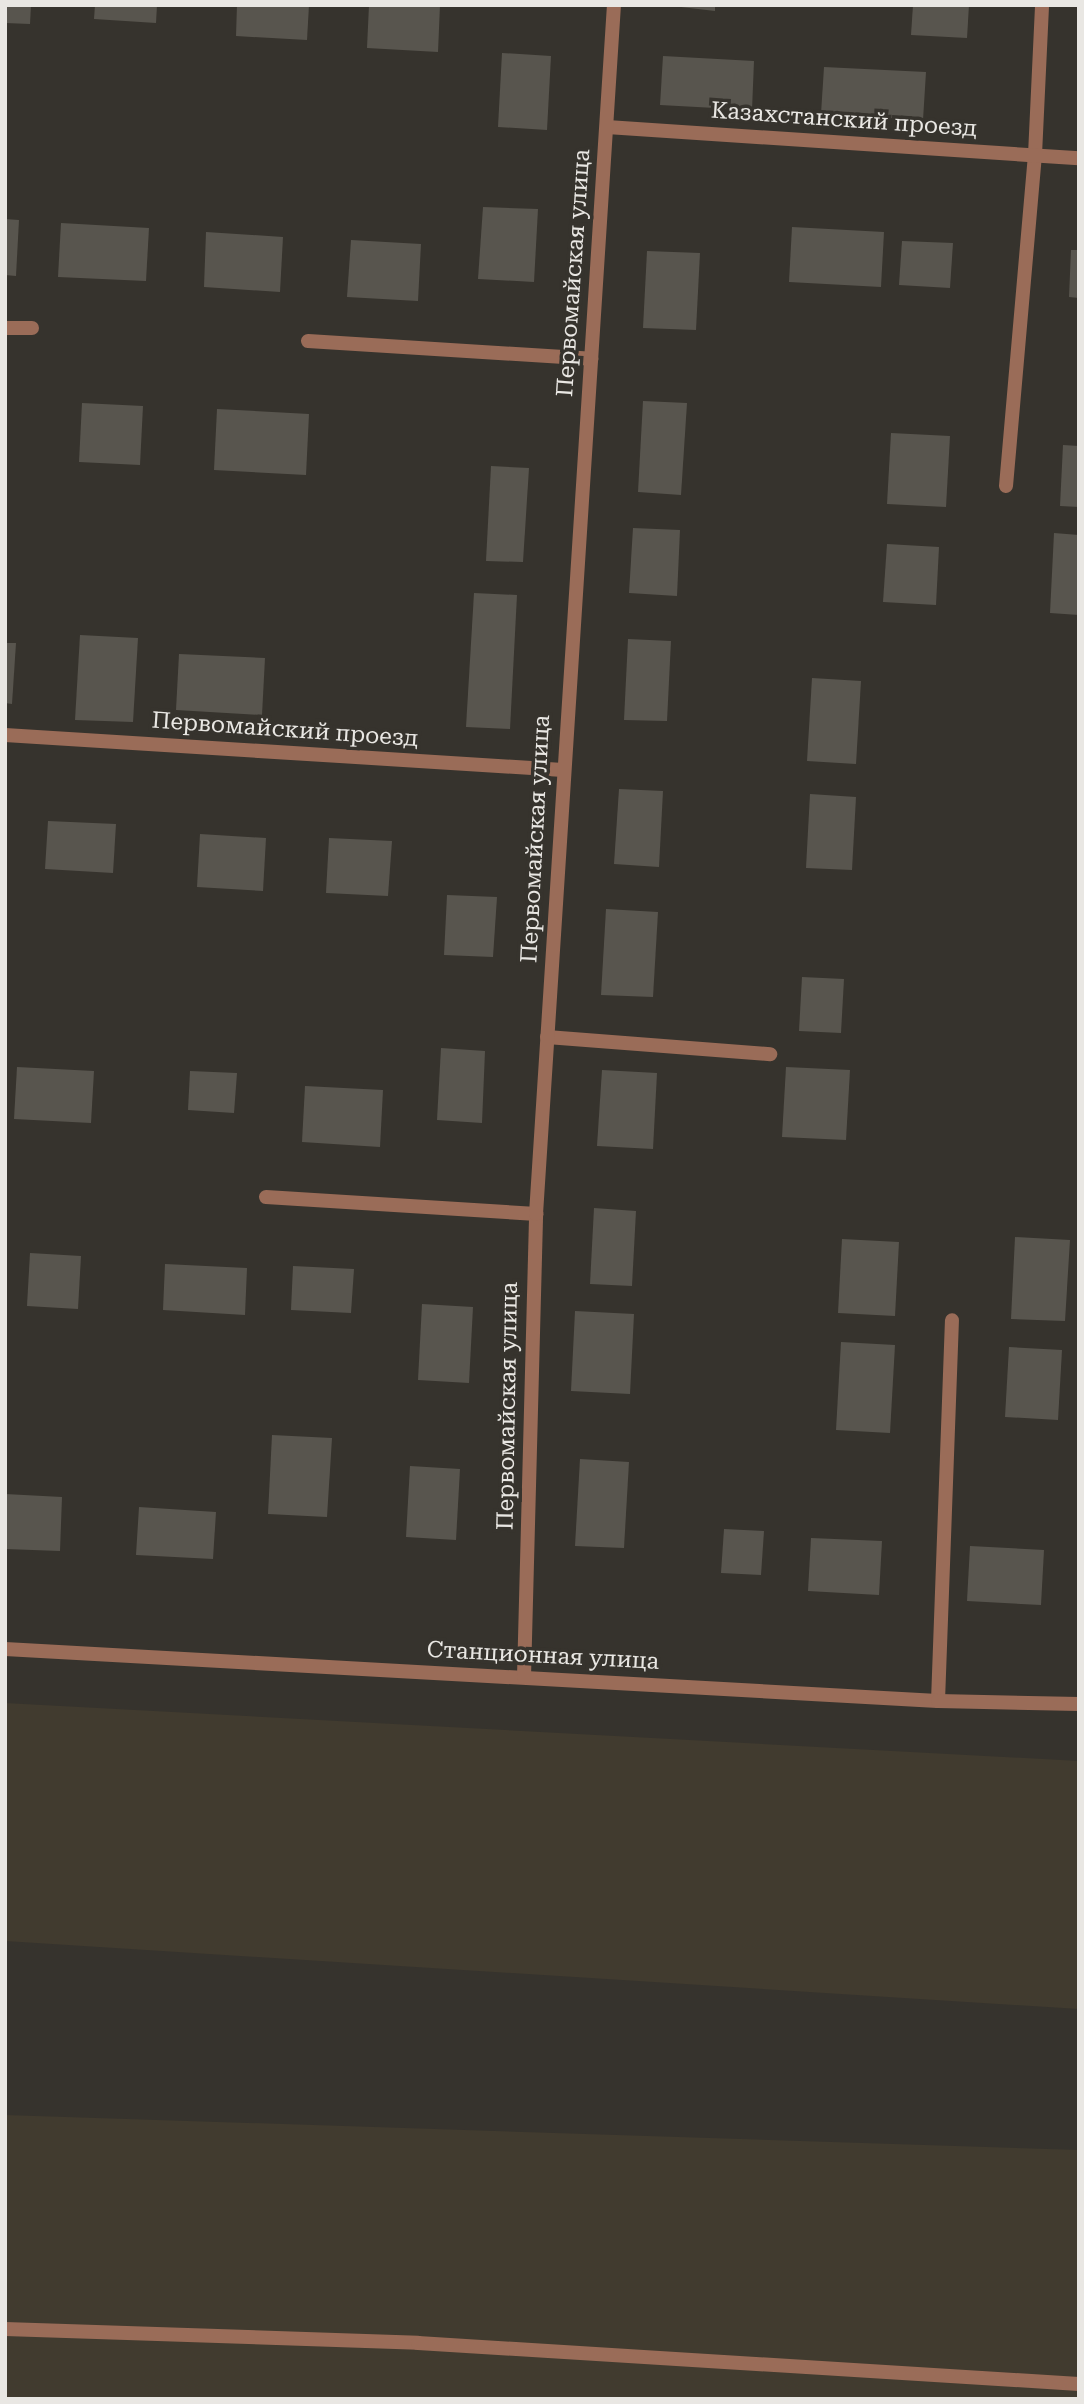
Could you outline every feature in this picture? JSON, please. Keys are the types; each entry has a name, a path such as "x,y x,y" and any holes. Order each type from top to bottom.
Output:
{"street":[{"name":"Первомайская улица","path":"524,1677 536,1214 614,5"},
{"path":"1006,486 1035,155 1042,5"},
{"name":"Казахстанский проезд","path":"607,127 1079,158"},
{"path":"5,328 32,328"},
{"path":"308,341 591,359"},
{"name":"Первомайский проезд","path":"5,735 563,770"},
{"path":"547,1037 770,1054"},
{"path":"266,1197 536,1214"},
{"path":"938,1701 952,1320"},
{"name":"Станционная улица","path":"5,1649 938,1701 1079,1704"},
{"path":"5,2329 418,2343 1079,2384"}],"shaded area":[{"path":"5,1703 1079,1761 1079,2009 5,1941"},
{"path":"5,2115 1079,2150 1079,2399 5,2399"}],"building":[{"path":"5,5 31,5 30,24 5,23"},
{"path":"95,5 157,5 156,23 94,19"},
{"path":"237,5 309,5 307,40 236,36"},
{"path":"369,5 440,5 438,52 367,48"},
{"path":"664,5 715,5 715,11"},
{"path":"913,5 969,5 967,38 911,35"},
{"path":"502,53 551,56 547,130 498,127"},
{"path":"663,56 754,61 752,110 660,105"},
{"path":"824,67 926,72 923,120 821,114"},
{"path":"483,207 538,209 534,282 478,279"},
{"path":"5,219 19,220 16,276 5,275"},
{"path":"61,223 149,228 146,281 58,277"},
{"path":"792,227 884,232 881,287 789,282"},
{"path":"206,232 283,237 280,292 204,287"},
{"path":"351,240 421,244 418,301 347,297"},
{"path":"902,241 953,243 950,288 899,285"},
{"path":"1071,250 1079,250 1079,298 1069,297"},
{"path":"647,251 700,253 696,330 643,328"},
{"path":"643,401 687,403 681,495 638,492"},
{"path":"82,403 143,406 140,465 79,462"},
{"path":"217,409 309,414 306,475 214,470"},
{"path":"891,433 950,436 946,507 887,504"},
{"path":"1063,445 1079,446 1079,507 1060,506"},
{"path":"491,466 529,468 523,562 486,561"},
{"path":"633,528 680,530 677,596 629,593"},
{"path":"1054,533 1079,535 1079,615 1050,613"},
{"path":"887,544 939,547 936,605 883,602"},
{"path":"474,593 517,595 510,729 466,727"},
{"path":"80,635 138,638 133,722 75,720"},
{"path":"628,639 671,641 667,721 624,720"},
{"path":"5,643 16,643 12,704 5,703"},
{"path":"179,654 265,658 262,715 176,710"},
{"path":"812,678 861,681 856,764 807,761"},
{"path":"619,789 663,791 659,867 614,864"},
{"path":"810,794 856,797 852,870 806,868"},
{"path":"48,821 116,824 113,873 45,869"},
{"path":"200,834 266,838 263,891 197,887"},
{"path":"329,838 392,841 388,896 326,893"},
{"path":"447,895 497,897 493,957 444,955"},
{"path":"606,909 658,912 653,997 601,995"},
{"path":"802,977 844,979 841,1033 799,1031"},
{"path":"441,1048 485,1051 482,1123 437,1120"},
{"path":"17,1067 94,1071 91,1123 14,1119"},
{"path":"786,1067 850,1070 846,1140 782,1137"},
{"path":"602,1070 657,1073 653,1149 597,1146"},
{"path":"190,1071 237,1073 234,1113 188,1110"},
{"path":"305,1086 383,1090 380,1147 302,1142"},
{"path":"594,1208 636,1211 632,1286 590,1284"},
{"path":"1015,1237 1070,1240 1065,1321 1011,1319"},
{"path":"842,1239 899,1242 895,1316 838,1313"},
{"path":"30,1253 81,1256 78,1309 27,1306"},
{"path":"165,1264 247,1268 245,1315 163,1310"},
{"path":"293,1266 354,1269 351,1313 291,1310"},
{"path":"422,1304 473,1307 469,1383 418,1380"},
{"path":"575,1311 634,1314 630,1394 571,1391"},
{"path":"841,1342 895,1345 890,1433 836,1430"},
{"path":"1009,1347 1062,1350 1058,1420 1005,1417"},
{"path":"272,1435 332,1438 327,1517 268,1514"},
{"path":"580,1459 629,1462 624,1548 575,1546"},
{"path":"410,1466 460,1469 456,1540 406,1537"},
{"path":"5,1494 62,1497 60,1551 5,1549"},
{"path":"139,1507 216,1512 213,1559 136,1555"},
{"path":"724,1529 764,1531 761,1575 721,1573"},
{"path":"811,1538 882,1541 879,1595 808,1591"},
{"path":"970,1546 1044,1550 1041,1605 967,1601"}]}
